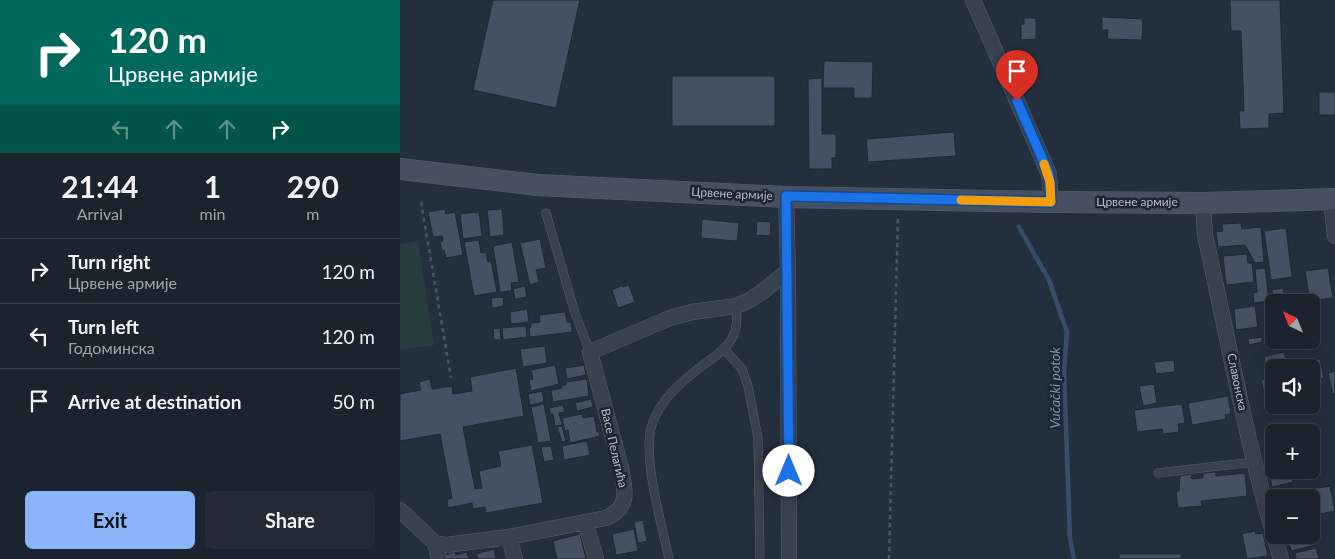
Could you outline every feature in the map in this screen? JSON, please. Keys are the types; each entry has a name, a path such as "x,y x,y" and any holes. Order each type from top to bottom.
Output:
{"main road":[{"name":"Црвене армије","path":"400,169 446,176 538,185 786,196 1051,202 1204,202 1333,199"}],"street":[{"path":"973,0 1049,174 1051,202"},
{"path":"786,196 789,559"},
{"path":"1333,199 1335,236"},
{"name":"Славонска","path":"1204,202 1206,235 1254,462 1281,559"},
{"path":"590,352 670,318 692,312 736,306 762,292 788,271"},
{"name":"Васе Пелагића","path":"435,543 446,545 509,537 606,518 613,515 622,506 625,496 621,468 590,352"},
{"path":"400,510 435,543 439,559"},
{"path":"585,522 596,559"},
{"path":"509,537 515,559"}],"lane":[{"path":"546,213 572,305 590,352"},
{"path":"669,559 648,447 651,427 659,409 669,396 692,374 724,350 734,337 738,320 736,306"},
{"path":"724,350 742,369 748,386 758,438 760,559"},
{"path":"1158,473 1254,462"}],"path":[{"path":"889,559 898,199"},
{"path":"421,202 451,378"}],"green space":[{"path":"418,241 434,345 400,350 400,244"}],"building":[{"path":"493,0 580,0 556,108 473,90"},
{"path":"1230,0 1280,0 1284,113 1269,114 1269,128 1240,129 1239,111 1244,111 1241,31 1231,31"},
{"path":"1102,17 1143,19 1142,40 1107,39 1108,30 1102,30"},
{"path":"1024,18 1036,18 1036,39 1021,40 1021,24 1024,24"},
{"path":"824,61 873,62 872,98 854,98 854,88 823,88"},
{"path":"672,76 775,76 775,126 672,126"},
{"path":"822,78 822,134 836,134 836,158 832,158 832,169 809,169 808,79"},
{"path":"1319,92 1335,92 1335,115 1319,115"},
{"path":"954,132 956,156 868,162 866,139"},
{"path":"445,209 446,214 455,212 463,255 446,258 440,242 443,241 442,236 433,237 428,212"},
{"path":"502,209 504,235 490,237 487,210"},
{"path":"479,212 482,236 463,239 460,214"},
{"path":"702,219 739,223 737,241 701,238"},
{"path":"757,221 771,222 770,236 756,235"},
{"path":"1241,223 1242,229 1261,227 1264,262 1255,263 1245,245 1218,247 1216,232 1223,231 1222,224"},
{"path":"1286,228 1292,277 1271,280 1264,231"},
{"path":"540,239 546,268 536,270 539,282 530,285 520,243"},
{"path":"479,240 481,253 486,252 488,262 491,261 497,292 474,296 464,242"},
{"path":"512,242 519,282 511,283 512,291 500,292 493,246"},
{"path":"1247,254 1248,263 1252,263 1254,282 1226,285 1223,256"},
{"path":"1265,268 1268,294 1265,294 1265,302 1254,303 1253,293 1257,292 1255,269"},
{"path":"1328,268 1333,298 1320,300 1320,294 1309,294 1305,271"},
{"path":"623,285 623,287 629,285 635,302 618,308 612,290"},
{"path":"525,286 527,297 515,299 513,289"},
{"path":"1283,288 1284,294 1273,294 1272,290"},
{"path":"503,297 504,306 492,308 491,298"},
{"path":"1255,306 1258,327 1236,330 1234,309"},
{"path":"527,309 529,322 511,324 510,312"},
{"path":"565,312 567,322 571,322 572,332 530,337 529,328 531,323 540,322 539,315"},
{"path":"526,326 527,337 503,340 502,328"},
{"path":"500,328 501,340 494,340 493,329"},
{"path":"1262,337 1262,342 1249,345 1248,339"},
{"path":"545,346 547,363 523,367 520,349"},
{"path":"1284,352 1286,359 1265,359 1265,362 1264,357"},
{"path":"1320,359 1324,378 1320,379"},
{"path":"1174,360 1175,372 1156,374 1154,362"},
{"path":"555,365 559,384 531,391 529,380 533,379 531,370"},
{"path":"584,365 586,375 567,379 565,368"},
{"path":"516,368 524,416 463,427 475,489 482,488 479,471 501,466 498,451 532,445 543,503 486,513 485,507 473,509 472,503 448,508 447,499 452,498 440,434 400,441 400,394 421,390 419,382 430,379 432,389 452,386 453,394 472,391 470,377"},
{"path":"1335,371 1335,394 1333,394 1328,373"},
{"path":"587,379 589,396 553,402 551,390 562,388 561,386 566,385 566,382"},
{"path":"1265,379 1265,393 1264,393 1261,380"},
{"path":"1154,384 1157,403 1143,406 1139,386"},
{"path":"542,391 544,402 530,405 528,394"},
{"path":"1228,396 1231,414 1225,415 1226,419 1192,425 1188,403"},
{"path":"591,399 593,407 577,411 575,403"},
{"path":"544,404 551,441 538,443 531,407"},
{"path":"1182,404 1185,423 1178,424 1179,432 1163,434 1162,429 1137,432 1134,410"},
{"path":"563,405 565,412 559,413 562,425 555,426 553,414 551,415 549,408"},
{"path":"582,414 583,418 594,416 597,432 599,432 600,436 570,443 568,430 565,431 562,418"},
{"path":"562,426 566,441 562,442 557,427"},
{"path":"587,441 590,455 564,460 562,446"},
{"path":"551,446 554,460 544,462 541,447"},
{"path":"1216,472 1216,476 1245,473 1247,496 1201,501 1202,506 1178,508 1176,492 1179,491 1180,476 1191,474 1192,479 1203,478 1203,473"},
{"path":"1270,479 1292,479 1293,482 1272,487"},
{"path":"1330,486 1335,511 1320,514 1320,489 1310,489"},
{"path":"643,520 647,541 638,543 634,522"},
{"path":"634,529 638,551 616,555 612,534"},
{"path":"1255,531 1256,534 1263,533 1268,556 1247,559 1242,534"},
{"path":"580,534 586,559 557,559 553,541"},
{"path":"1289,544 1316,544 1316,545 1291,551"},
{"path":"1316,548 1319,559 1296,559 1295,553"},
{"path":"494,549 496,559 478,559 476,554"},
{"path":"455,552 456,555 467,552 469,559 442,559 441,556"},
{"path":"1119,554 1181,554 1181,559 1119,559"}],"waterway":[{"name":"Vučački potok","path":"1019,227 1049,280 1067,332 1064,371 1070,538 1074,559"}],"slow traffic":[{"path":"961,200 1051,202 1049,174 1044,164"}],"route":[{"path":"789,471 786,196 1051,202 1049,174 1017,101"}]}
